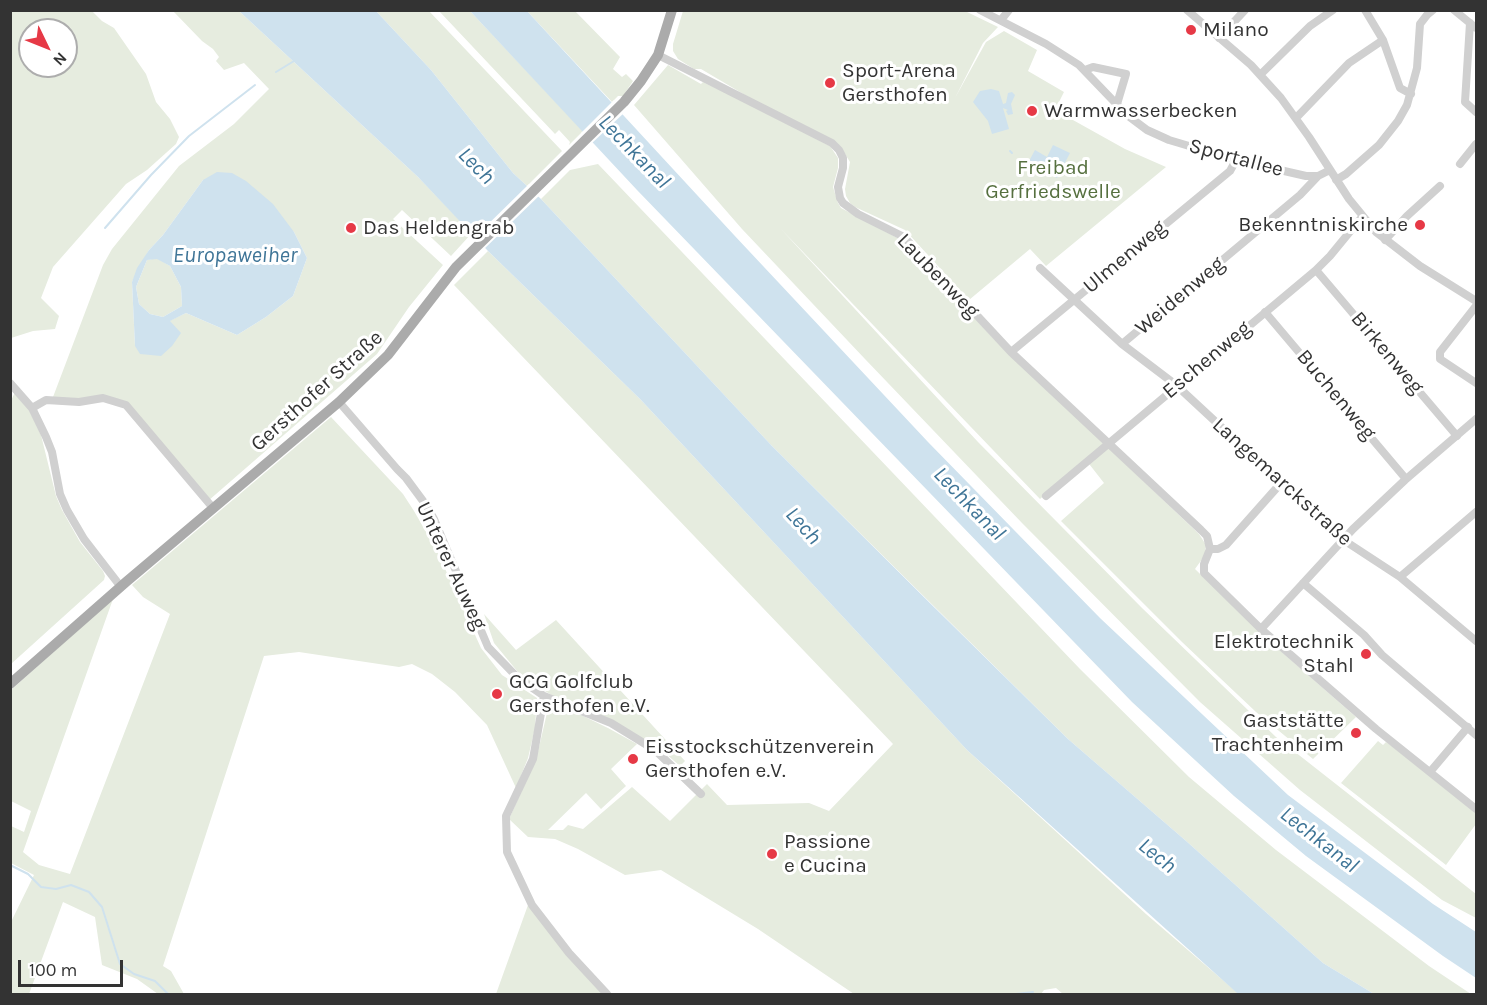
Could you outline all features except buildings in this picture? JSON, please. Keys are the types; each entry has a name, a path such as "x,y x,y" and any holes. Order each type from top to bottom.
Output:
{"main road":[{"name":"Gersthofer Straße","path":"10,684 339,402 388,355 410,330 437,290 464,260 624,102 658,55 672,10"}],"street":[{"name":"Sportallee","path":"980,10 1046,44 1085,70 1127,115 1147,130 1187,146 1236,160 1306,176 1318,176"},
{"path":"1001,20 1009,10"},
{"path":"1187,10 1260,75 1296,118 1362,217 1385,240 1419,266 1476,301"},
{"path":"1219,38 1245,10"},
{"path":"1260,75 1310,26 1333,10"},
{"path":"1365,10 1383,40 1400,88 1411,94"},
{"path":"1336,180 1378,145 1398,121 1407,105 1418,68 1420,24 1433,10"},
{"path":"1454,10 1473,25 1465,102 1476,112"},
{"path":"1296,118 1349,63 1383,40"},
{"name":"Laubenweg","path":"658,55 832,143 843,158 838,187 843,203 858,214 904,237 1011,352 1207,536 1210,549"},
{"path":"1085,70 1093,68 1126,74 1117,104"},
{"path":"1460,164 1476,144"},
{"name":"Ulmenweg","path":"1011,352 1225,175 1236,160"},
{"path":"1318,176 1330,170"},
{"name":"Weidenweg","path":"1122,344 1305,190 1318,176"},
{"path":"1385,240 1440,186"},
{"name":"Eschenweg","path":"1046,496 1316,270 1362,217"},
{"name":"Langemarckstraße","path":"1040,268 1122,344 1176,385 1342,539 1400,577 1476,639"},
{"name":"Birkenweg","path":"1316,270 1457,436"},
{"path":"1476,306 1440,352 1440,358 1476,383"},
{"name":"Buchenweg","path":"1265,312 1406,479"},
{"path":"10,383 32,408 52,452 60,494 67,510 84,540 121,587"},
{"path":"32,408 46,400 79,402 102,398 126,405 213,508"},
{"name":"Unterer Auweg","path":"339,402 406,478 426,505 488,648 518,678 544,696 611,723 655,750 701,794"},
{"path":"1261,629 1342,539 1406,479 1476,419"},
{"path":"1281,483 1226,545 1222,548 1210,549 1203,564 1204,573 1261,629 1376,729 1476,809"},
{"path":"1400,577 1476,512"},
{"path":"1303,583 1364,635 1382,655 1476,735"},
{"path":"544,696 532,759 506,816 507,852 532,905 569,953 607,994"},
{"path":"1430,772 1468,727"}],"green space":[{"path":"11,10 92,11 114,28 146,74 156,102 170,119 179,137 176,144 147,170 126,184 53,267 41,298 59,316 55,329 33,331 11,338"},
{"path":"173,11 239,11 418,177 472,233 451,256 402,210 393,219 443,265 409,307 377,354 208,501 124,401 78,401 53,397 103,265 112,249 179,166 234,124 269,89 244,63 224,70 216,61 219,57 213,49","holes":["203,180 294,232 307,258 293,296 266,317 237,335 186,313 169,321 135,346 132,282 149,250 163,235"]},
{"path":"376,11 429,11 562,151 527,186 513,173 431,70"},
{"path":"439,11 470,11 583,131 569,145 570,142 559,130 555,134"},
{"path":"527,11 575,11 620,57 613,69 622,77 626,74 633,81 623,96 618,96 612,102"},
{"name":"Freibad Gerfriedswelle","path":"683,11 965,11 998,27 983,43 955,98 986,42 1004,31 1037,50 1028,71 1064,92 1055,110 1125,149 1166,167 1046,266 1030,249 969,300 905,230 850,203 845,189 850,162 845,154 701,69 694,69 678,59 673,51 673,44"},
{"path":"668,65 701,84 703,82 830,146 838,158 833,187 841,208 907,243 992,337 1199,534 1206,545 1205,555 1195,569 1267,639 1356,717 1313,759 1256,712 1061,521 1104,483 1086,460 1040,499 780,228 978,442 1142,608 1276,737 1476,894 1476,918 1442,900 1300,790 1200,702 1022,523 865,359 742,229 634,105"},
{"path":"598,164 1080,669 1189,777 1276,850 1429,966 1471,994 1374,994 1323,963 1068,739 772,446 541,199 570,170"},
{"path":"488,251 641,400 967,750 1146,914 1239,994 1063,994 1056,988 1044,990 1041,994 854,994 758,929 661,870 625,875 555,839 528,837 509,819 536,760 550,700 637,744 611,769 626,786 601,809 586,793 548,830 563,830 568,825 583,829 632,787 670,821 707,784 727,805 809,803 829,811 893,744 454,285"},
{"path":"157,258 170,266 181,287 182,306 163,317 150,314 139,304 136,287 147,260"},
{"path":"15,392 29,410 41,435 56,496 62,510 80,542 105,576 104,580 11,664 10,403"},
{"path":"331,417 403,494 437,551 481,648 502,675 537,698 535,728 528,758 516,788 487,725 455,692 432,674 412,664 399,667 299,652 264,656 163,966 171,971 184,994 158,994 137,979 102,965 95,917 63,902 29,994 11,994 10,924 34,875 11,863 11,826 24,832 31,811 11,801 11,690 113,599 23,852 39,865 70,874 170,614 143,597 132,585"},
{"path":"484,614 516,650 556,620 685,761 680,766 658,747 553,696 522,677 494,643"},
{"path":"1378,741 1383,745 1386,742 1392,746 1476,813 1476,824 1446,865 1341,783"},
{"path":"528,905 604,994 496,994"}],"water":[{"name":"Lech","path":"239,11 376,11 431,70 513,173 541,199 772,446 935,608 1068,739 1323,963 1374,994 1237,993 967,750 641,400 488,251 418,177"},
{"name":"Lechkanal","path":"470,11 527,11 928,442 1100,618 1288,795 1433,904 1476,932 1476,978 1306,856 1234,796 1132,702 637,190"},
{"path":"991,89 999,91 1003,104 1006,103 1008,93 1012,92 1015,95 1011,104 1013,114 1008,115 1006,111 1008,110 1003,108 1009,129 992,134 988,121 973,102 980,91"},
{"path":"1053,145 1070,153 1057,178 1028,163 1035,150 1047,157"},
{"name":"Europaweiher","path":"217,172 232,173 246,181 273,204 294,232 307,258 293,296 266,317 237,335 186,313 170,321 181,333 161,356 140,354 135,346 132,282 137,268 203,180","holes":["157,259 170,266 181,287 182,306 163,317 150,314 139,304 136,287 147,260"]}],"pier":[{"path":"614,100 625,112 591,144 581,133"},
{"path":"529,184 541,194 483,250 473,239"}],"waterway":[{"path":"276,72 294,61"},
{"path":"105,228 189,136 255,85"},
{"path":"10,865 28,874 41,887 56,889 71,885 89,892 102,907 120,964 134,974 155,981 168,994"},
{"path":"1016,994 1033,992"}],"place":[{"name":"Milano","path":"1191,30"},
{"name":"Sport-Arena Gersthofen","path":"830,83"},
{"name":"Warmwasserbecken","path":"1032,111"},
{"name":"Bekenntniskirche","path":"1420,225"},
{"name":"Das Heldengrab","path":"351,228"},
{"name":"Elektrotechnik Stahl","path":"1366,654"},
{"name":"GCG Golfclub Gersthofen e.V.","path":"497,694"},
{"name":"Gaststätte Trachtenheim","path":"1356,733"},
{"name":"Eisstockschützenverein Gersthofen e.V.","path":"633,759"},
{"name":"Passione e Cucina","path":"772,854"}]}
